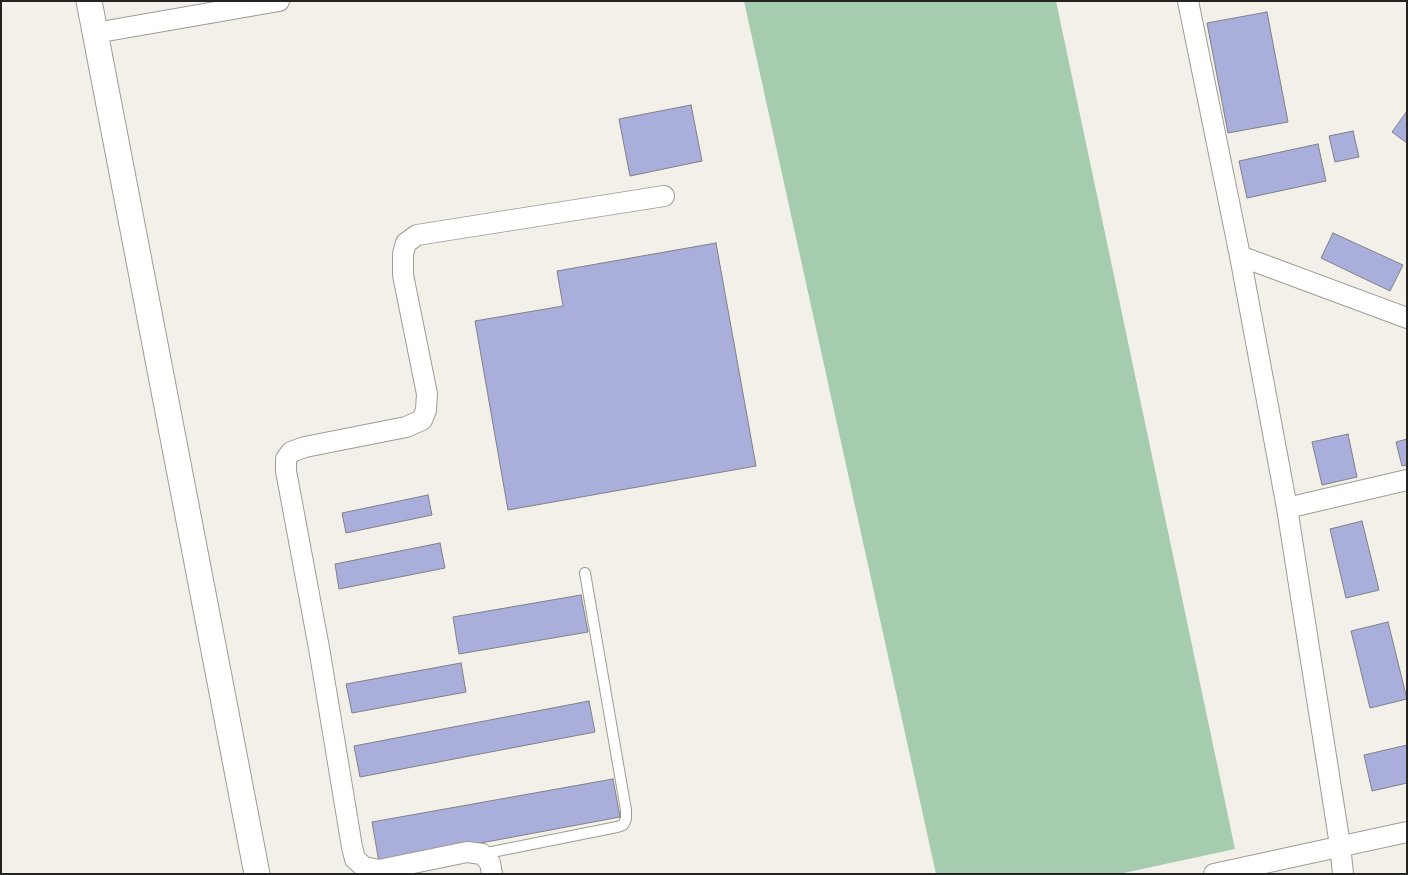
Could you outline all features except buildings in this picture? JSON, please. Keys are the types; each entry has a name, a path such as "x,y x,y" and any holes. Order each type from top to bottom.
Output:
{"street":[{"path":"89,1 257,874"},
{"path":"95,33 279,1"},
{"path":"1188,1 1240,256 1287,508 1343,874"},
{"path":"492,874 490,863 482,854 467,852 379,870 364,867 355,859 286,471 286,459 291,452 305,447 406,428 422,420 426,410 427,394 403,274 403,254 406,243 417,235 664,196"},
{"path":"1240,256 1407,318"},
{"path":"1287,508 1407,480"},
{"path":"1214,874 1340,845 1407,832"}],"lane":[{"path":"482,854 617,828 623,825 626,819 585,573"}],"green space":[{"path":"744,1 1056,1 1235,849 1119,874 936,874"}]}
